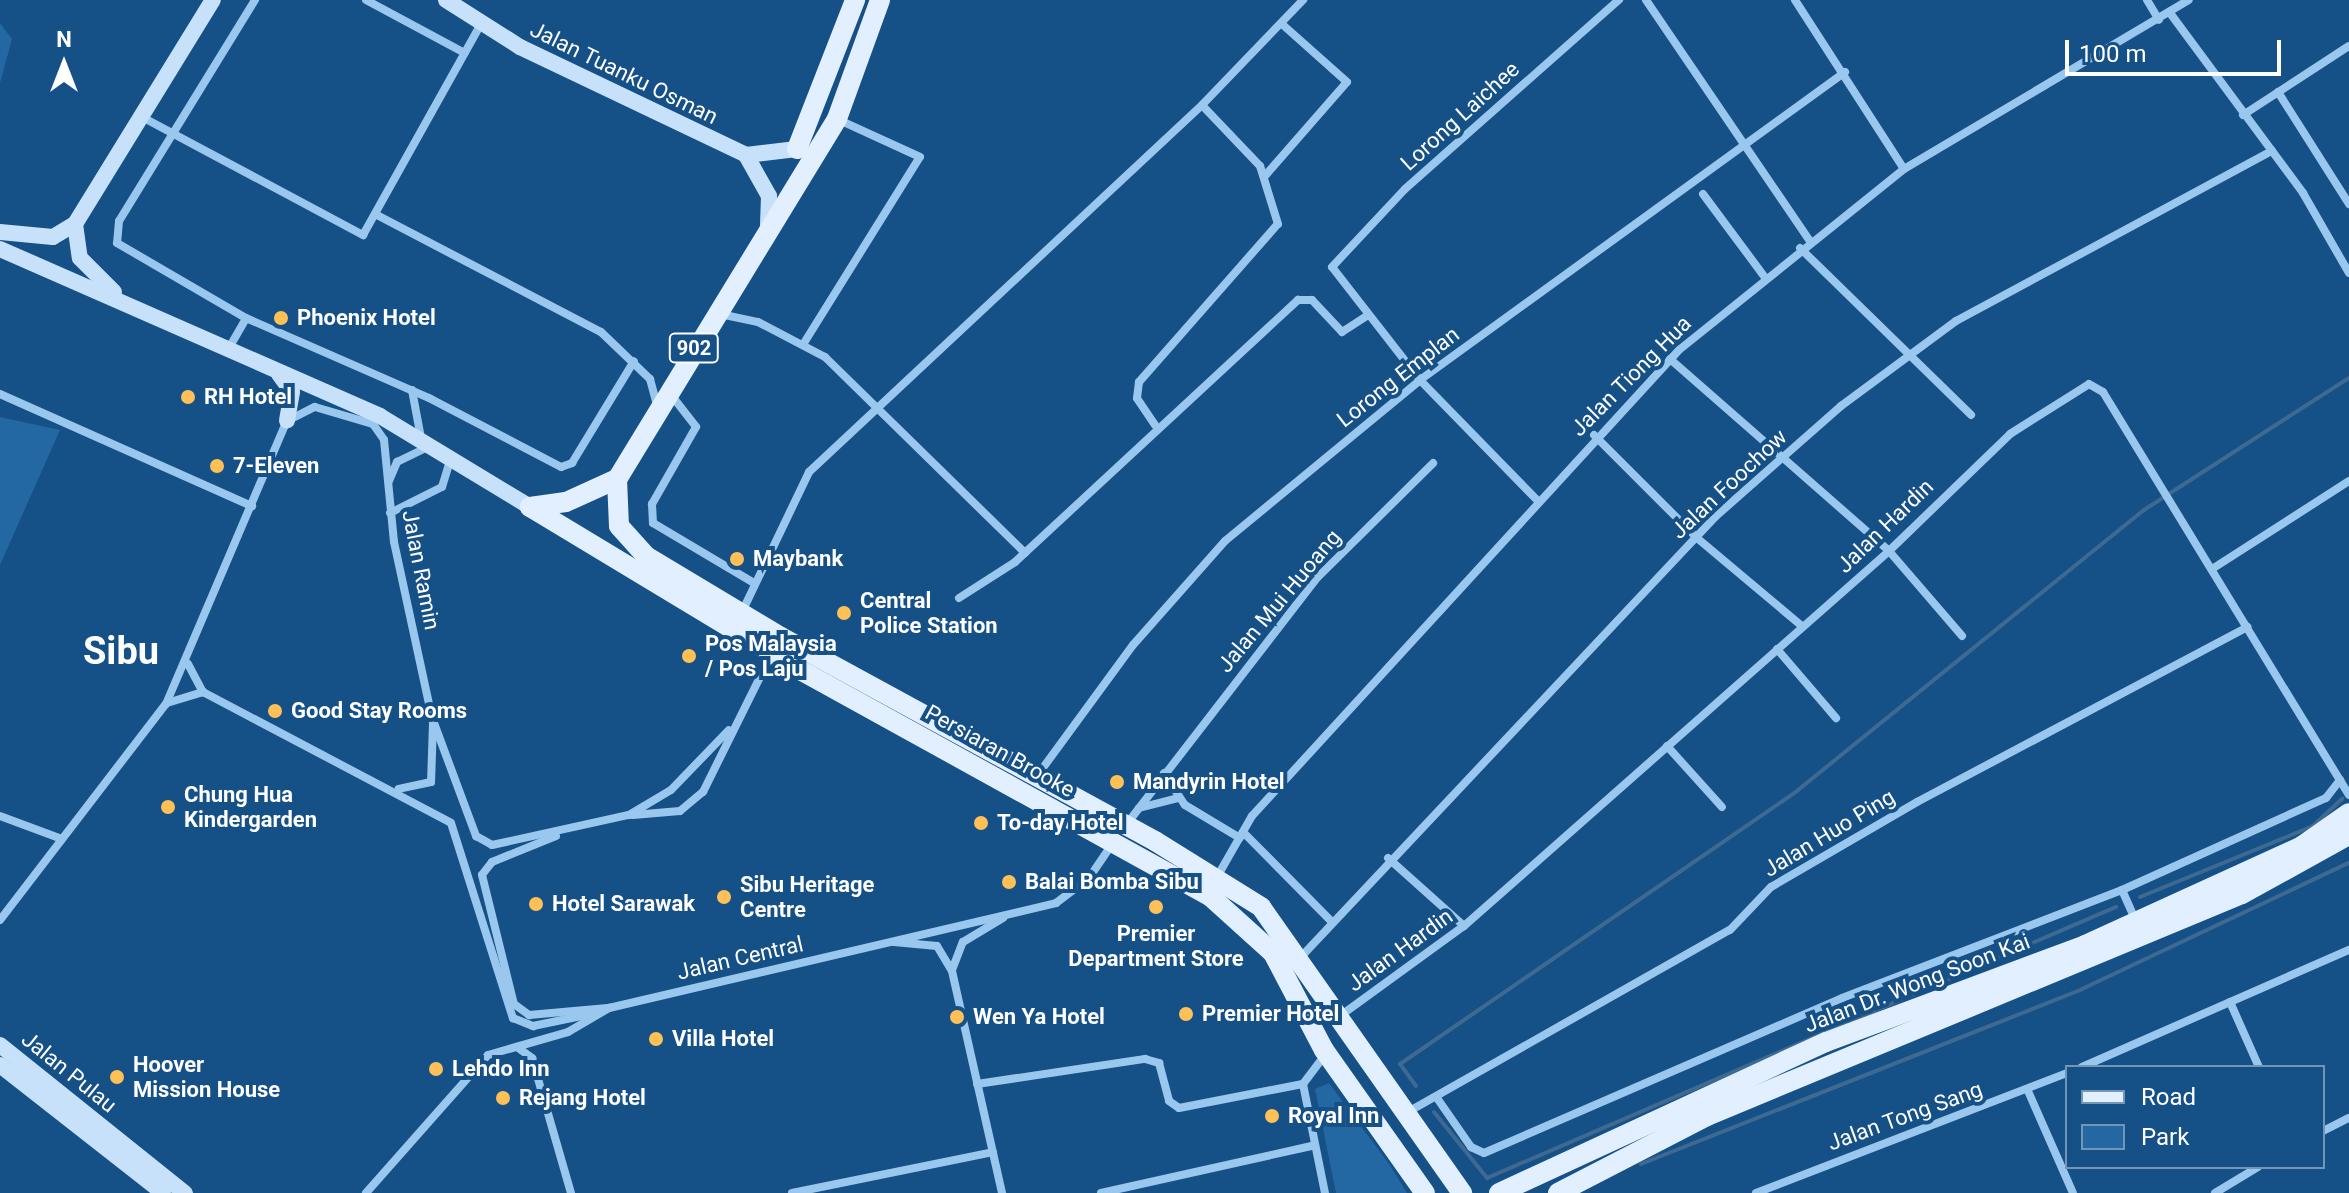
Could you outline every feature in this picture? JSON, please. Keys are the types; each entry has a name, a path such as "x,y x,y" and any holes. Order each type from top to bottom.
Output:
{"main road":[{"path":"797,149 855,0"},
{"name":"902","path":"617,479 713,314 837,119 880,0"},
{"path":"530,507 566,502 617,479"},
{"name":"Persiaran Brooke","path":"617,479 617,519 629,542 742,613 776,645 1128,823 1217,877 1275,920 1402,1115 1462,1193"},
{"name":"Persiaran Brooke","path":"530,507 776,645 1128,823 1259,939 1283,968 1324,1050 1425,1193"},
{"name":"Jalan Dr. Wong Soon Kai","path":"1499,1193 1826,1042 2136,922 2302,846 2349,813"},
{"name":"Jalan Dr. Wong Soon Kai","path":"1558,1193 1707,1116 2242,894 2349,835"}],"street":[{"path":"0,232 53,237 75,224 213,0"},
{"path":"255,0 173,133 115,238 246,318 412,390 567,466 634,361"},
{"path":"366,0 465,53"},
{"name":"Jalan Tuanku Osman","path":"446,0 481,24 746,155"},
{"path":"742,613 809,472 874,407 1202,105 1303,0"},
{"name":"Lorong Laichee","path":"1368,315 1332,267 1405,189 1619,0"},
{"path":"1646,0 1748,143 1809,240"},
{"path":"1795,0 1845,72 1904,169"},
{"path":"2147,0 2159,20"},
{"name":"Jalan Tiong Hua","path":"1217,877 1241,835 1594,435 1670,359 1764,276 1904,169 2189,0"},
{"path":"2170,13 2272,151 2349,273"},
{"path":"141,117 363,235 481,24"},
{"path":"1264,177 1347,82 1282,24"},
{"path":"2243,115 2349,46"},
{"name":"Lorong Emplan","path":"1036,777 1194,570 1420,380 1845,72"},
{"path":"2278,92 2349,204"},
{"path":"1155,425 1135,389 1277,228 1264,177 1253,155 1202,105"},
{"path":"804,343 920,157 837,119"},
{"path":"768,230 769,196 746,155 797,149"},
{"name":"Jalan Foochow","path":"1300,958 1388,858 1697,538 1782,458 1908,353 2272,151"},
{"path":"1703,194 1764,276"},
{"path":"375,214 601,332 650,379 658,412"},
{"path":"75,224 80,258 125,301"},
{"path":"1800,248 1971,415"},
{"path":"0,249 125,301 421,438 530,507"},
{"path":"959,598 1025,553 1155,425 1298,300 1312,300 1342,332 1368,315 1420,380 1537,500"},
{"path":"713,314 758,322 804,343 1025,553"},
{"path":"229,348 246,318"},
{"path":"1670,359 1889,551 1962,636"},
{"path":"0,920 166,704 188,663 287,421 291,386 265,364"},
{"name":"Jalan Hardin","path":"1339,1017 1464,926 1889,551 2010,434 2089,384 2103,392 2349,795"},
{"path":"412,390 421,438"},
{"path":"669,391 696,427 652,504 653,523 754,583"},
{"path":"0,394 252,506"},
{"name":"Jalan Ramin","path":"287,421 321,407 373,424 384,440 390,513 433,723 431,782 399,789"},
{"path":"1594,435 1697,538 1803,627"},
{"path":"388,485 406,453 442,450"},
{"path":"390,513 442,487 451,463 442,450"},
{"name":"Jalan Mui Huoang","path":"1128,823 1318,577 1433,463"},
{"path":"2212,569 2349,481"},
{"name":"Jalan Huo Ping","path":"1402,1115 1730,930 1771,887 1904,809 2247,627"},
{"path":"609,1008 529,1015 514,1004 482,875 498,859 556,836 629,815 680,811 696,800 729,730 776,645"},
{"path":"1777,649 1836,718"},
{"path":"188,663 203,692 399,789 456,832 508,1011 533,1026 597,1013"},
{"path":"166,704 203,692"},
{"path":"433,723 483,844 556,836"},
{"path":"629,815 671,790 729,730"},
{"path":"1667,746 1722,807"},
{"path":"1164,773 1178,798 1241,835 1331,921"},
{"path":"1437,1098 1471,1147 1484,1153 1842,998 2122,890 2326,798 2340,780"},
{"path":"1128,823 1178,798"},
{"path":"0,816 62,839"},
{"name":"Jalan Central","path":"609,1008 1009,914 1074,892 1128,823"},
{"path":"1388,858 1464,926"},
{"path":"2122,890 2136,922"},
{"path":"952,971 963,942 1009,914"},
{"path":"885,942 937,946 952,971 1002,1193"},
{"path":"2087,1065 2349,950"},
{"path":"2230,1002 2258,1065"},
{"path":"366,1193 477,1061 537,1041 609,1008"},
{"path":"537,1041 532,1058 571,1193"},
{"name":"Jalan Pulau","path":"0,1045 185,1193"},
{"path":"516,1046 532,1058"},
{"path":"977,1084 1145,1059 1159,1063 1169,1101 1179,1108 1303,1084 1319,1071 1324,1050"},
{"name":"Jalan Pulau","path":"0,1065 159,1190"},
{"name":"Jalan Tong Sang","path":"1756,1193 2028,1091 2065,1074"},
{"path":"1303,1084 1325,1193"},
{"path":"2028,1091 2073,1193"},
{"path":"2325,1130 2349,1118"},
{"path":"1101,1193 1315,1145"},
{"path":"792,1193 993,1152"},
{"path":"2215,1193 2255,1169"}],"green space":[{"path":"0,23 12,39 0,83"},
{"path":"0,417 60,430 0,565"},
{"path":"1329,1083 1407,1193 1336,1193 1315,1089"}],"waterway":[{"path":"1416,1086 1400,1064 1798,790 2144,510 2349,378"},
{"path":"2140,897 2313,826 2342,799"},
{"path":"1641,1164 2082,989 2349,863"},
{"path":"1434,1112 1487,1178 2116,907"}],"place":[{"name":"Phoenix Hotel","path":"281,318"},
{"name":"RH Hotel","path":"188,397"},
{"name":"7-Eleven","path":"217,466"},
{"name":"Maybank","path":"737,559"},
{"name":"Central Police Station","path":"844,613"},
{"name":"Pos Malaysia / Pos Laju","path":"689,656"},
{"name":"Good Stay Rooms","path":"275,711"},
{"name":"Mandyrin Hotel","path":"1117,782"},
{"name":"Chung Hua Kindergarden","path":"168,807"},
{"name":"To-day Hotel","path":"981,823"},
{"name":"Balai Bomba Sibu","path":"1009,882"},
{"name":"Sibu Heritage Centre","path":"724,897"},
{"name":"Hotel Sarawak","path":"536,904"},
{"name":"Premier Department Store","path":"1156,907"},
{"name":"Premier Hotel","path":"1186,1014"},
{"name":"Wen Ya Hotel","path":"957,1017"},
{"name":"Villa Hotel","path":"656,1039"},
{"name":"Lehdo Inn","path":"436,1069"},
{"name":"Hoover Mission House","path":"117,1077"},
{"name":"Rejang Hotel","path":"503,1098"},
{"name":"Royal Inn","path":"1272,1116"}],"district":[{"name":"Sibu","path":"121,652"}]}
